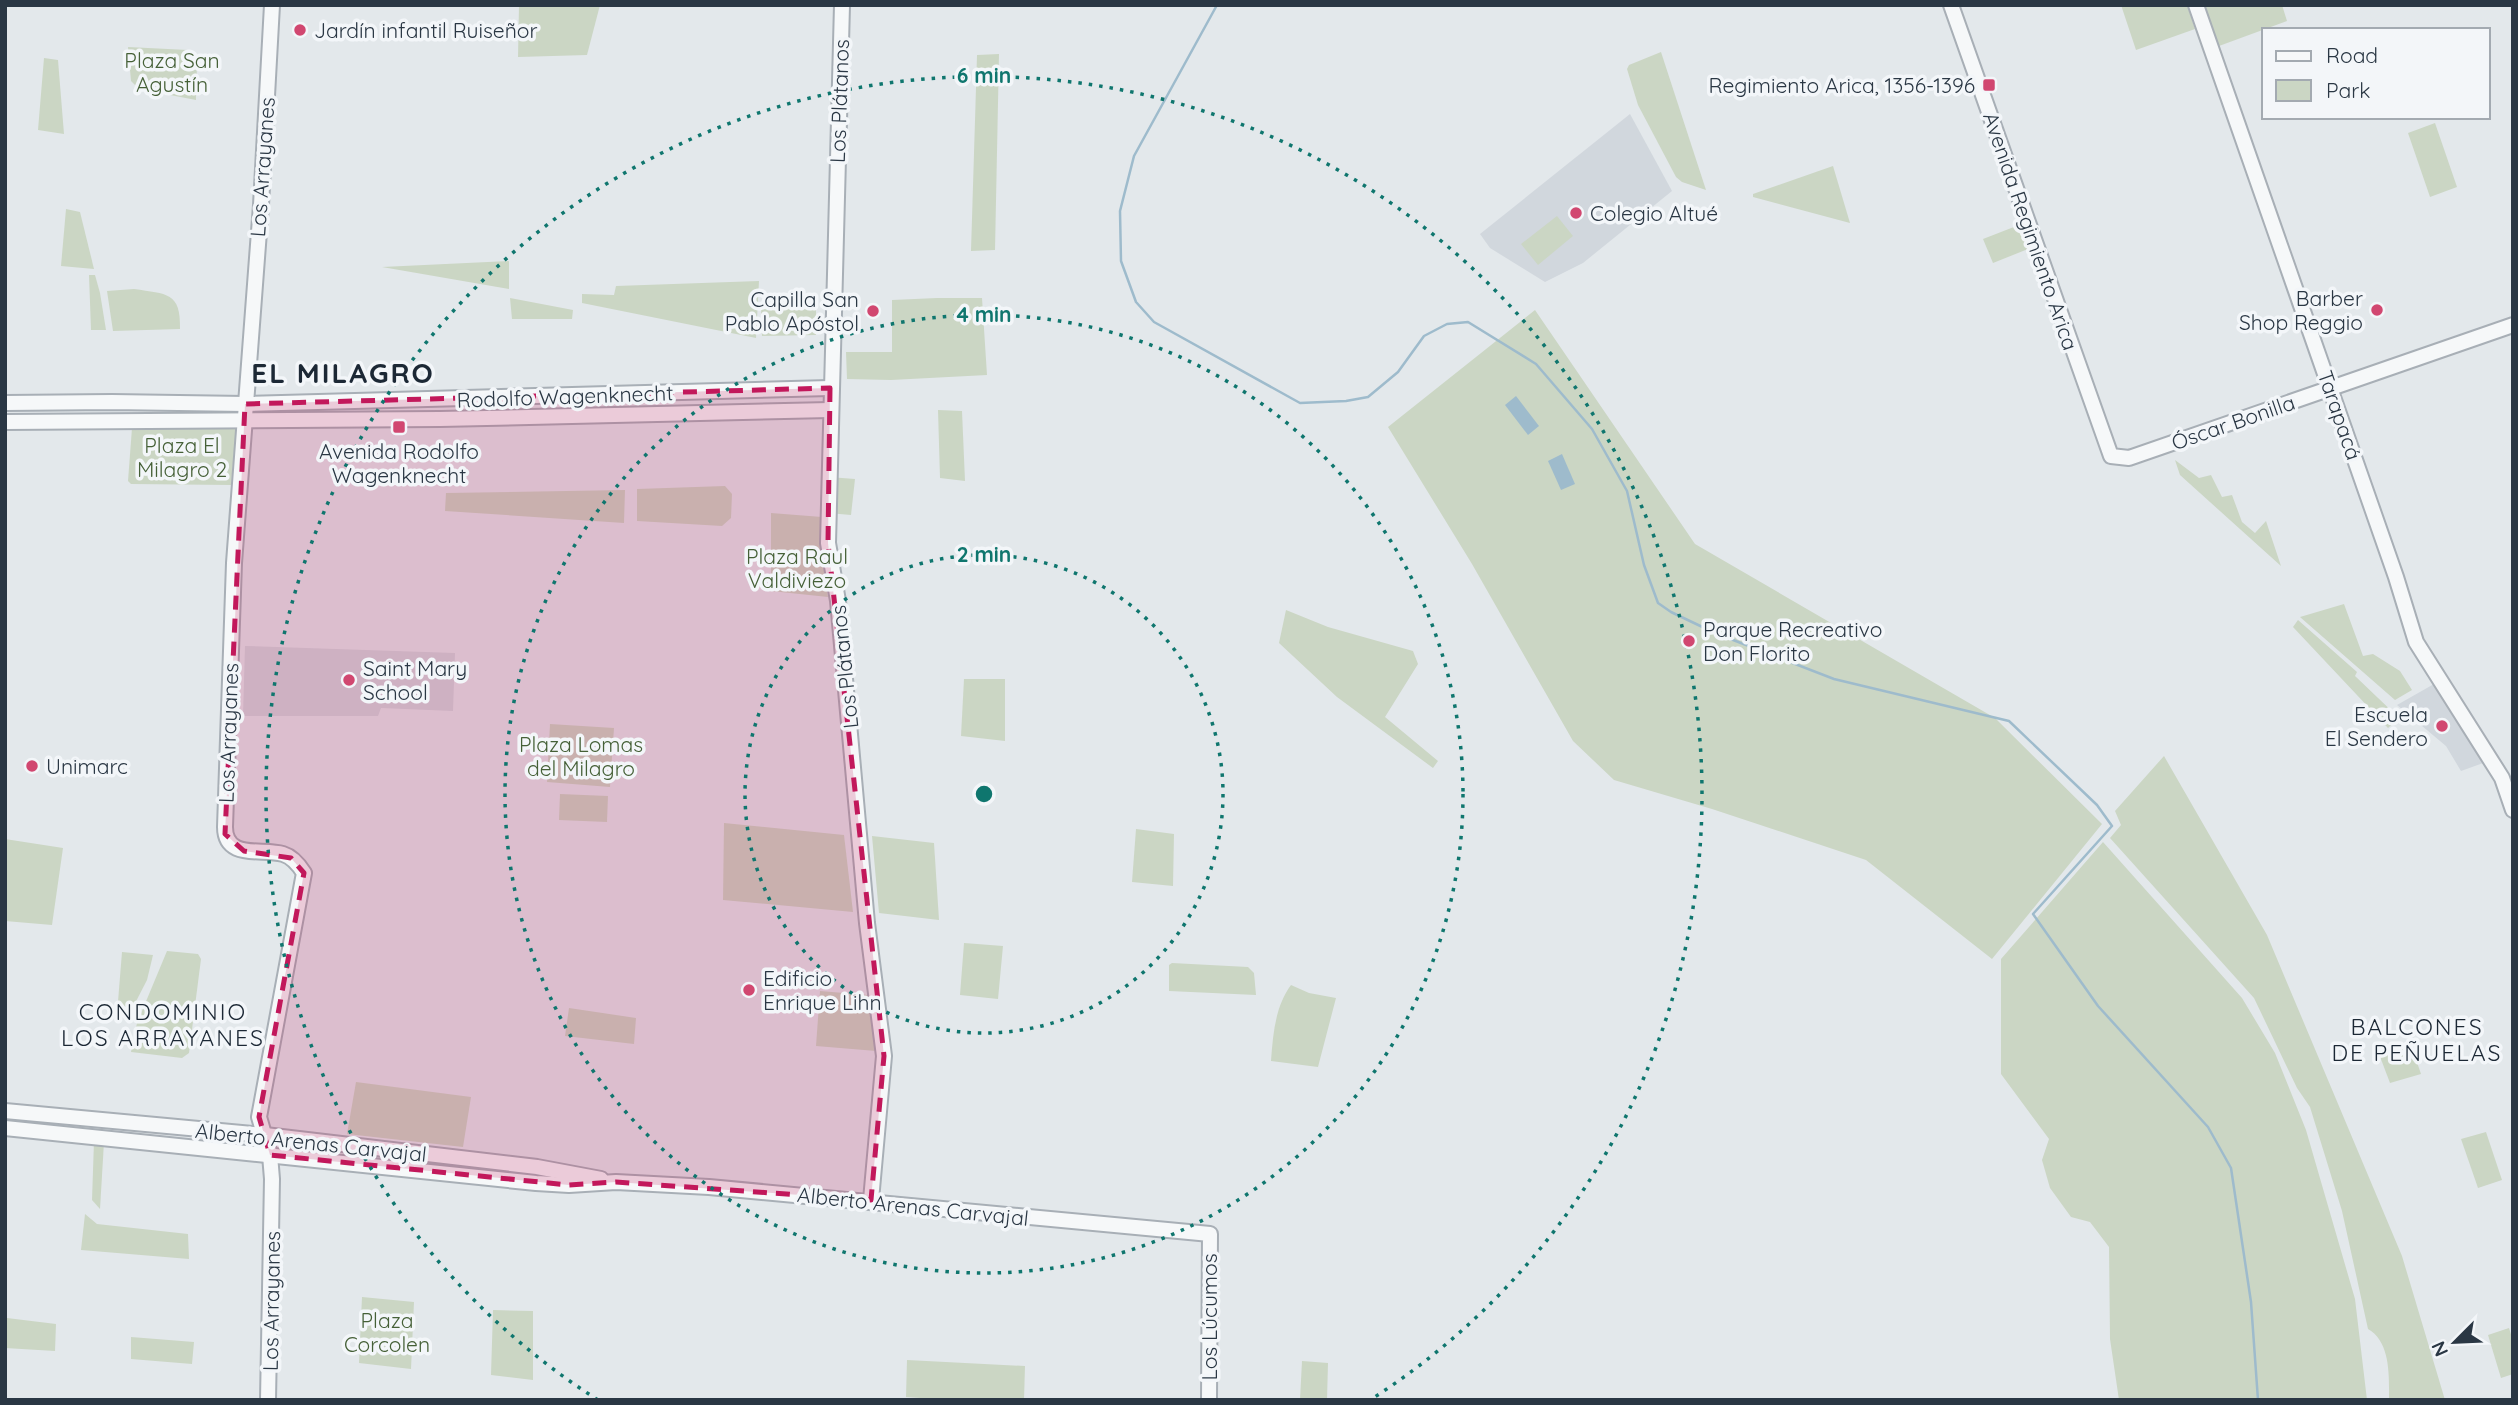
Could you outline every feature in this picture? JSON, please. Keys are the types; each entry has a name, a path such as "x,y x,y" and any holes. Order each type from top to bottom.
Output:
{"street":[{"name":"Los Arrayanes","path":"268,1400 273,1223 270,1155 259,1117 304,873 291,858 282,854 244,852 228,841 225,834 234,563 261,205 272,5"},
{"name":"Los Plátanos","path":"842,5 828,543 838,601 866,923 884,1056 871,1200"},
{"name":"Avenida Regimiento Arica","path":"1951,5 2111,456"},
{"name":"Tarapacá","path":"2196,5 2396,577 2416,642 2502,778 2513,810"},
{"name":"Óscar Bonilla","path":"2111,456 2129,458 2513,325"},
{"name":"Rodolfo Wagenknecht","path":"5,403 245,404 830,388"},
{"name":"Rodolfo Wagenknecht","path":"5,422 628,416 830,410"},
{"name":"Alberto Arenas Carvajal","path":"5,1111 265,1135 537,1167 616,1182"},
{"name":"Alberto Arenas Carvajal","path":"5,1128 569,1185 616,1182 709,1187 871,1200 1013,1217 1210,1234"},
{"name":"Los Lúcumos","path":"1209,1400 1210,1234"}],"highlighted area":[{"path":"830,388 828,543 884,1056 871,1200 616,1182 569,1185 270,1155 259,1117 304,873 291,858 244,851 225,834 245,404"}],"shaded area":[{"name":"Colegio Altué","path":"1630,114 1672,191 1583,263 1545,282 1490,248 1480,234"},
{"name":"Saint Mary School","path":"245,646 455,653 453,711 381,708 378,716 243,716"},
{"name":"Escuela El Sendero","path":"2434,684 2486,762 2461,771 2446,746 2397,705"}],"green space":[{"path":"519,5 600,5 587,55 518,57"},
{"path":"2121,5 2187,5 2195,29 2136,50"},
{"path":"2204,5 2282,5 2287,21 2219,46"},
{"name":"Plaza San Agustín","path":"128,47 188,50 195,60 196,100 139,89 131,81"},
{"path":"1661,52 1706,190 1682,182 1676,177 1638,105 1627,69 1629,65"},
{"path":"999,54 995,250 971,251 977,55"},
{"path":"44,58 58,60 64,134 38,130"},
{"path":"2435,123 2457,187 2430,197 2408,133"},
{"path":"1833,166 1850,223 1753,197 1753,194"},
{"path":"66,209 80,212 94,269 61,266"},
{"path":"1557,216 1573,236 1538,265 1521,244"},
{"path":"2019,225 2028,249 1993,263 1983,239"},
{"path":"509,261 509,289 382,267"},
{"path":"89,275 95,275 106,330 91,330"},
{"path":"759,281 756,338 582,303 582,294 614,295 616,286"},
{"path":"134,289 163,294 175,301 180,317 180,329 113,331 107,291"},
{"path":"510,298 573,310 572,319 512,319"},
{"path":"982,298 987,375 891,380 847,379 846,352 892,352 892,300"},
{"path":"761,308 816,308 816,335 762,336"},
{"name":"Parque Recreativo Don Florito","path":"1535,310 1695,544 1995,718 2102,824 1992,959 1866,860 1614,780 1573,741 1472,564 1388,427"},
{"path":"938,410 962,411 965,481 940,478"},
{"name":"Plaza El Milagro 2","path":"132,428 236,429 231,485 131,484 128,481"},
{"path":"2175,460 2199,478 2211,475 2222,497 2232,495 2242,522 2255,533 2266,521 2281,566 2180,475"},
{"path":"829,477 855,479 851,515 828,513"},
{"path":"725,486 732,494 731,518 722,526 637,521 637,489"},
{"path":"625,490 624,523 445,511 446,493"},
{"name":"Plaza Raul Valdiviezo","path":"771,513 822,517 820,544 828,597 771,591"},
{"path":"2344,604 2363,656 2373,654 2400,671 2412,690 2395,700 2300,617"},
{"path":"1286,610 1328,627 1413,651 1418,664 1385,717 1438,761 1433,768 1337,697 1279,643"},
{"path":"2298,620 2357,672 2355,676 2399,718 2388,728 2293,627"},
{"path":"964,679 1005,679 1005,741 961,736"},
{"name":"Plaza Lomas del Milagro","path":"550,724 614,728 610,787 547,782"},
{"path":"2164,756 2267,935 2402,1256 2445,1400 2389,1400 2385,1351 2376,1335 2368,1329 2342,1211 2310,1107 2297,1088 2254,998 2110,838 2121,825 2115,811"},
{"path":"560,794 608,796 607,822 559,820"},
{"path":"724,823 844,835 853,912 723,900"},
{"path":"1136,829 1174,834 1173,886 1132,882"},
{"path":"872,836 934,843 939,920 879,913"},
{"path":"5,839 63,848 52,925 5,921"},
{"path":"2103,842 2242,998 2275,1053 2306,1130 2355,1299 2367,1400 2119,1400 2110,1339 2109,1247 2090,1222 2071,1217 2050,1188 2042,1160 2049,1139 2001,1074 2001,959"},
{"path":"964,943 1003,946 998,999 960,995"},
{"path":"167,951 198,954 201,959 189,1053 182,1058 131,1052 137,1023"},
{"path":"122,952 153,955 147,980 129,1015 117,1014"},
{"path":"1169,965 1248,967 1254,973 1256,995 1169,991"},
{"path":"1291,985 1309,993 1336,998 1318,1067 1271,1061 1278,1012"},
{"path":"820,991 868,995 876,1051 816,1046"},
{"path":"569,1008 636,1018 634,1044 565,1036"},
{"path":"2410,1042 2421,1074 2390,1083 2379,1054"},
{"path":"356,1082 471,1097 463,1147 347,1134"},
{"path":"2486,1132 2502,1180 2478,1188 2461,1139"},
{"path":"94,1141 104,1142 100,1209 92,1200"},
{"path":"85,1214 97,1224 188,1234 189,1259 81,1250"},
{"name":"Plaza Corcolen","path":"362,1297 414,1302 411,1369 359,1363"},
{"path":"493,1310 533,1311 533,1380 491,1375"},
{"path":"7,1318 56,1324 55,1351 5,1348"},
{"path":"2509,1328 2513,1341 2513,1374 2501,1378 2488,1335"},
{"path":"131,1337 194,1342 192,1364 131,1359"},
{"path":"907,1360 1025,1366 1024,1400 906,1397"},
{"path":"1302,1361 1328,1363 1327,1400 1300,1400"}],"water":[{"path":"1516,396 1539,426 1528,435 1505,405"},
{"path":"1562,454 1575,484 1561,490 1548,461"}],"waterway":[{"path":"1217,5 1134,156 1120,211 1121,261 1136,302 1154,322 1300,403 1368,397 1398,372 1424,336 1447,324 1468,322 1536,364 1592,429 1627,491 1644,565 1658,603 1715,633 1834,679 2009,721 2097,805 2112,826 2033,914 2098,1006 2208,1127 2231,1168 2251,1302 2258,1400"}],"place":[{"name":"Jardín infantil Ruiseñor","path":"300,30"},
{"name":"Regimiento Arica, 1356-1396","path":"1989,85"},
{"name":"Colegio Altué","path":"1576,213"},
{"name":"Barber Shop Reggio","path":"2377,310"},
{"name":"Capilla San Pablo Apóstol","path":"873,311"},
{"name":"Avenida Rodolfo Wagenknecht","path":"399,427"},
{"name":"Parque Recreativo Don Florito","path":"1689,641"},
{"name":"Saint Mary School","path":"349,680"},
{"name":"Escuela El Sendero","path":"2442,726"},
{"name":"Unimarc","path":"32,766"},
{"name":"Edificio Enrique Lihn","path":"749,990"}],"district":[{"name":"EL MILAGRO","path":"343,372"},
{"name":"CONDOMINIO LOS ARRAYANES","path":"163,1024"},
{"name":"BALCONES DE PEÑUELAS","path":"2417,1039"}]}
